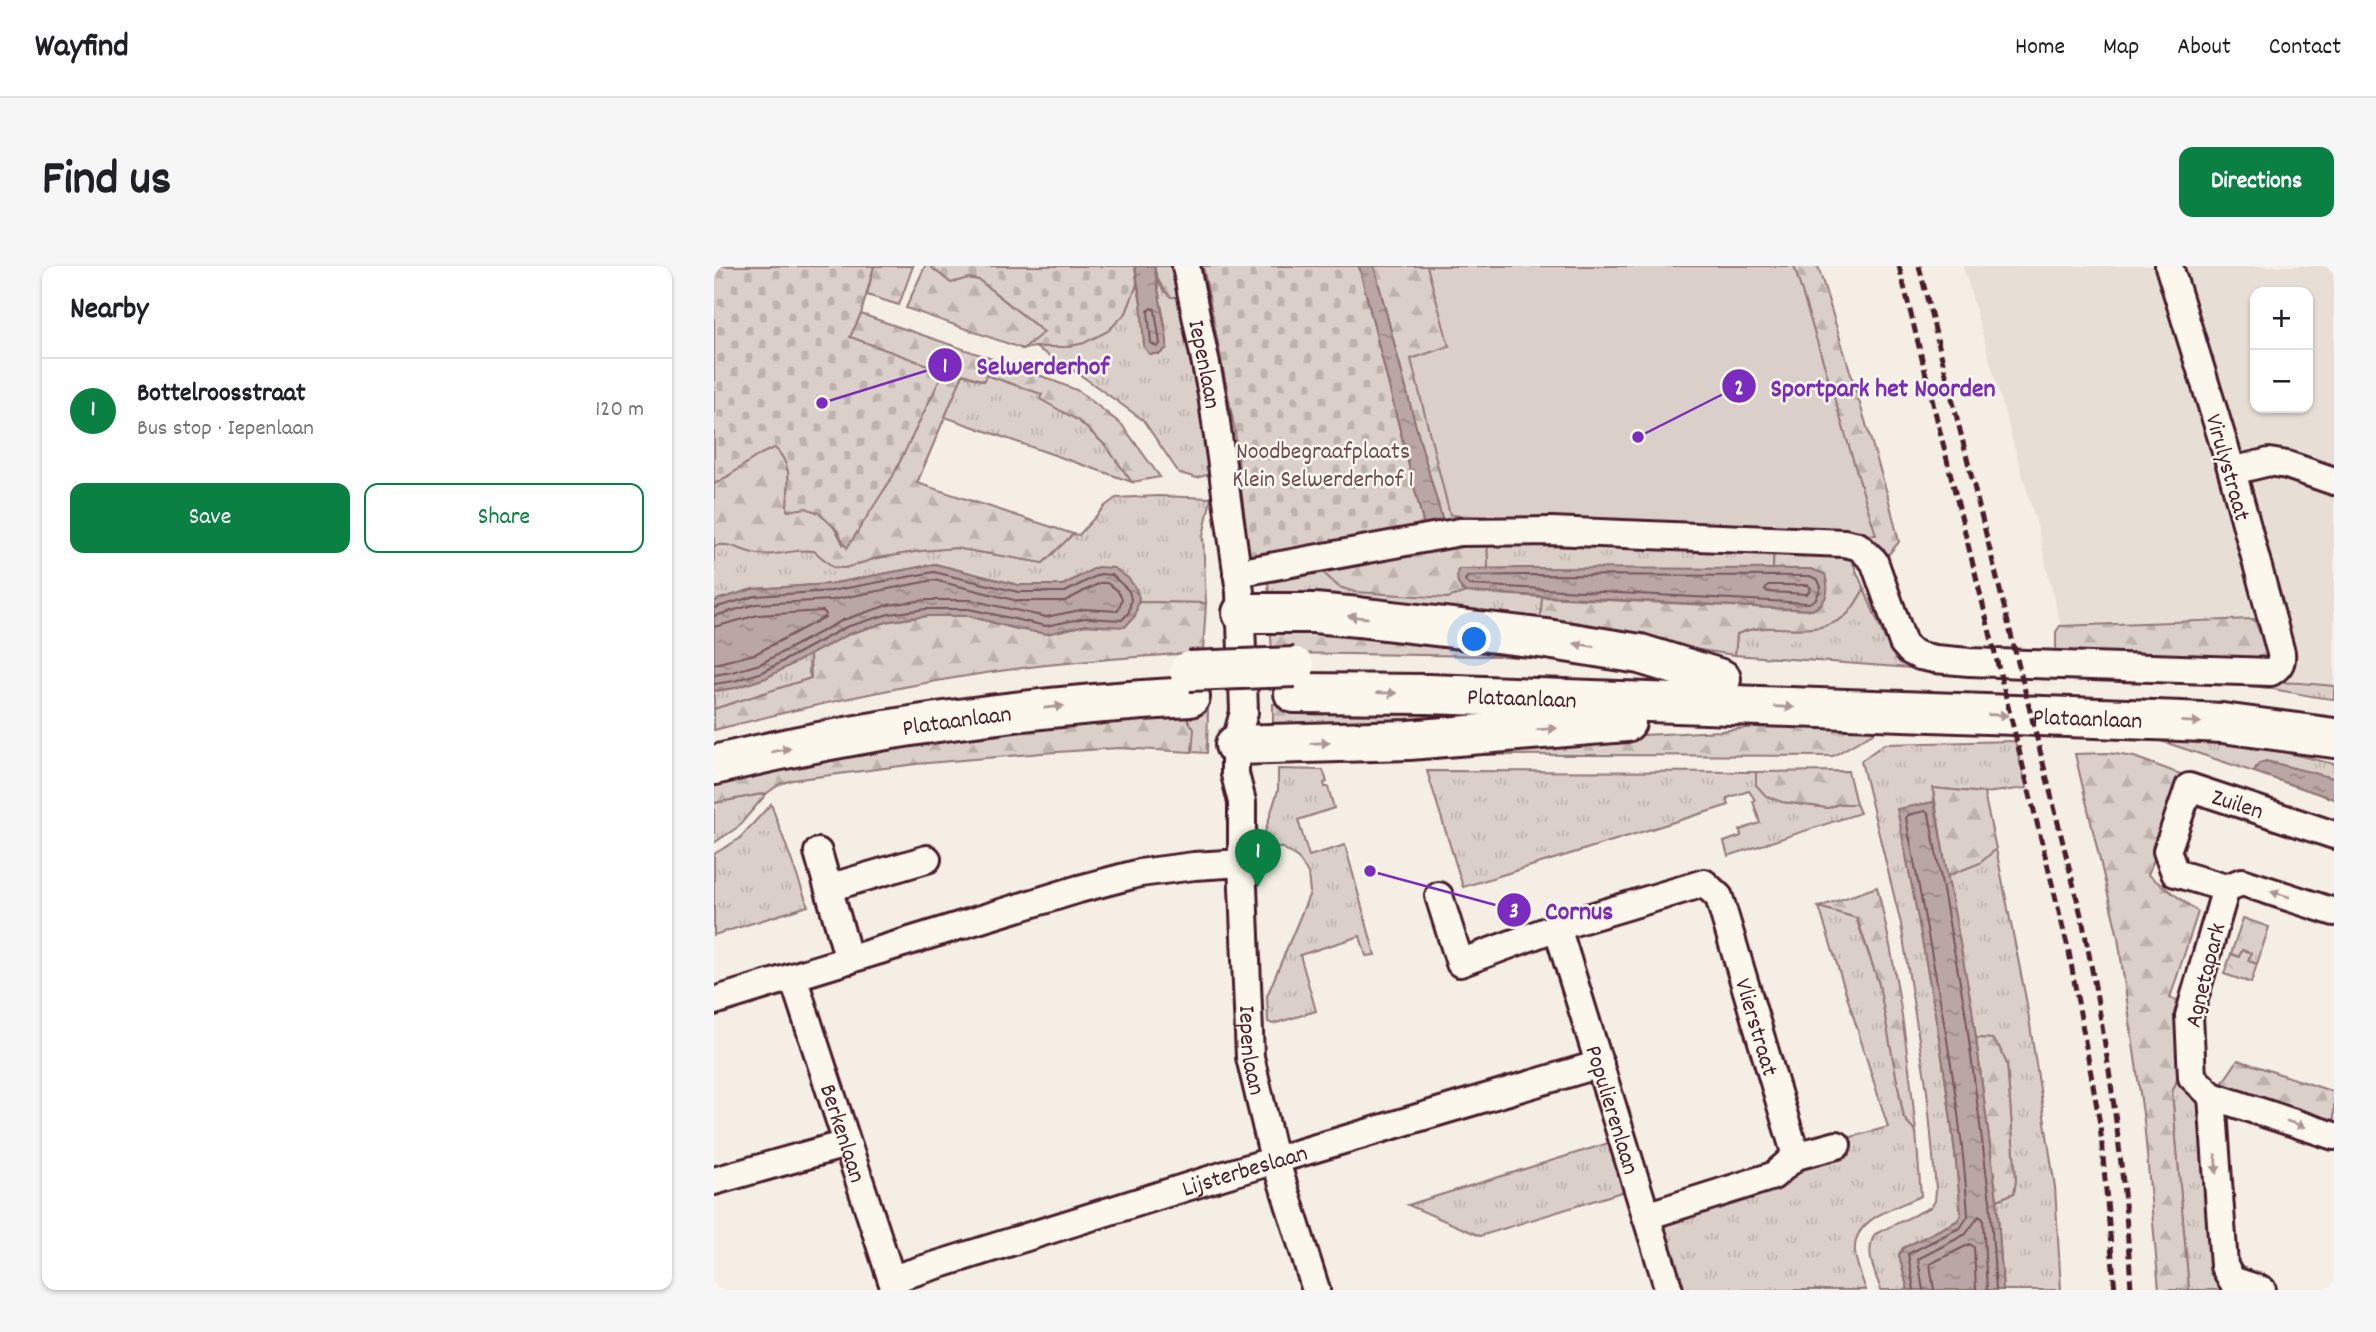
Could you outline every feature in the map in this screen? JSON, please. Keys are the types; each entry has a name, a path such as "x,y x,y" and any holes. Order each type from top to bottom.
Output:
{"highway":[{"path":"1241,613 1336,615 1547,639 1640,654 1718,691"},
{"name":"Plataanlaan","path":"714,739 825,715 964,692 1079,679 1189,684 1294,680 1427,668 1718,691 2222,723 2334,738"},
{"name":"Plataanlaan","path":"714,765 847,737 965,717 1082,704 1189,684"},
{"path":"1244,734 1457,737 1679,717 1718,691"},
{"name":"Plataanlaan","path":"1718,691 2201,697 2334,713"}],"street":[{"name":"Iepenlaan","path":"1186,266 1212,394 1241,613 1244,734 1252,773 1242,802 1241,863 1250,1057 1259,1101 1316,1290"},
{"name":"Virulystraat","path":"1237,573 1460,532 1551,531 1844,543 1858,546 1874,561 1903,643 1920,656 1969,662 2271,672 2282,661 2281,653 2232,471 2169,266"},
{"path":"2232,471 2269,462 2334,481"},
{"name":"Zuilen","path":"2334,835 2189,787 2167,852 2175,873 2227,888 2242,881 2334,912"},
{"path":"818,852 849,960"},
{"path":"830,892 835,886 927,859"},
{"path":"714,1001 1079,889 1140,873 1241,863"},
{"name":"Vlierstraat","path":"1557,927 1704,883 1719,897 1796,1156"},
{"name":"Agnetapark","path":"2212,1096 2192,1077 2188,1029 2189,1016 2227,888"},
{"path":"1438,896 1460,963 1557,927"},
{"name":"Populierenlaan","path":"1557,927 1669,1290"},
{"name":"Berkenlaan","path":"793,977 893,1284"},
{"name":"Lijsterbeslaan","path":"893,1284 1276,1160 1600,1064"},
{"path":"2262,1290 2232,1280 2224,1266 2212,1096 2334,1136"},
{"path":"714,1181 846,1144"},
{"path":"1646,1216 1773,1176 1796,1156 1837,1145"}],"shaded area":[{"path":"1963,266 2334,266 2334,691 2284,686 2261,655 2067,652 2037,526"}],"green space":[{"path":"714,266 874,266 861,314 850,337 944,371 893,476 847,548 837,530 819,513 806,508 788,511 787,469 775,448 759,455 714,484"},
{"path":"874,266 913,266 899,305 867,295"},
{"path":"925,266 930,266 951,283 968,278 979,280 1045,333 1023,349 906,308"},
{"path":"930,266 1135,266 1137,284 1126,313 1108,331 1084,343 1067,347 1023,349 1044,332 979,280 968,278 951,283"},
{"path":"1154,266 1180,266 1180,297 1171,297 1164,290"},
{"name":"Noodbegraafplaats Klein Selwerderhof 1","path":"1203,266 1359,266 1425,530 1249,562 1235,431"},
{"path":"1374,266 1439,266 1456,325 1440,449 1459,524 1444,526"},
{"path":"1427,266 1794,266 1876,535 1450,515 1411,359 1449,346"},
{"path":"1786,266 1818,266 1887,493 1899,542 1884,560 1870,542"},
{"path":"1156,280 1165,292 1180,297 1216,459 1209,474 1197,478 1179,473 1143,420 1079,374 1035,347 1067,347 1126,313 1137,284 1141,303 1165,325"},
{"path":"861,314 1079,391 1122,425 1160,477 1132,482 1105,445 1079,421 1040,399 1042,394 986,375 984,381 963,374 917,483 1073,534 1043,563 955,548 877,558 845,568 833,567 814,551 765,555 725,545 714,546 714,484 775,447 787,469 788,511 804,508 818,512 833,527 843,544 944,371 849,337"},
{"path":"962,374 983,381 986,375 1042,394 1041,399 1079,421 1105,445 1132,482 945,417"},
{"path":"1116,498 1211,498 1203,536 1206,603 1138,602 1139,598 1083,574 1063,585 1018,585 935,564 830,584 753,589 714,602 714,546 720,544 815,551 833,567 845,568 877,558 955,548 1043,563 1073,534 1079,535 1105,506"},
{"path":"1487,538 1774,545 1773,569 1488,569"},
{"path":"1487,538 1488,569 1458,570 1461,590 1466,592 1447,598 1355,592 1339,587 1317,567"},
{"path":"1774,545 1848,551 1864,589 1851,610 1833,623 1819,627 1763,628 1737,634 1735,655 1540,627 1542,597 1812,610 1822,604 1811,569 1773,569"},
{"path":"1317,567 1447,598 1466,592 1542,597 1540,627 1269,601 1268,577"},
{"path":"1864,589 1885,639 1900,656 1925,669 1735,655 1737,634 1763,628 1819,627 1833,623 1848,613"},
{"path":"1138,602 1206,603 1203,652 983,673 867,694 714,730 714,709 811,678 810,654 849,634 890,621 927,616 969,616 1017,629 1047,633 1086,625 1102,626 1135,616"},
{"path":"1270,619 1609,661 1499,656 1272,653"},
{"path":"2254,619 2271,657 2266,660 2056,655 2056,632 2060,626"},
{"path":"810,654 811,678 714,709 714,691 735,688"},
{"path":"2029,675 2301,683 2334,686 2334,699 2250,686"},
{"path":"1273,704 1607,711 1273,735"},
{"path":"1208,709 1207,753 1192,752 1193,729 1169,710"},
{"path":"1184,714 1194,729 1192,752 1118,748 916,764 792,780 767,793 714,803 714,778 986,726"},
{"path":"1764,726 1885,726 1833,756 1277,754 1721,731"},
{"path":"2143,735 2237,741 2334,764 2334,778 2256,767 2254,772"},
{"path":"2015,741 2027,788 1984,793 1933,788 1934,802 1898,810 1943,1062 1961,1215 1957,1221 1903,1248 1899,1255 1908,1290 1881,1290 1870,1255 1875,1234 1931,1207 1935,1201 1936,1189 1927,1091 1901,924 1861,761 1884,744"},
{"path":"2109,753 2134,757 2186,776 2148,875 2198,912 2170,998 2184,1002 2183,1066 2172,1092 2189,1290 2159,1290 2144,1121 2118,937 2075,754"},
{"path":"1278,769 1323,770 1327,782 1324,783 1325,787 1328,787 1334,808 1298,820 1309,856 1345,845 1375,955 1366,956 1360,936 1300,955 1316,1011 1273,1024 1268,1022 1267,996 1310,893 1308,873 1298,858 1283,848 1260,848 1278,790"},
{"path":"1427,771 1756,772 1756,785 1782,802 1828,808 1838,804 1856,804 1860,813 1728,856 1724,842 1741,836 1740,830 1760,823 1753,801 1755,800 1749,791 1727,798 1729,805 1463,887"},
{"path":"1848,771 1856,804 1838,804 1828,808 1782,802 1766,796 1756,785 1756,772"},
{"path":"1933,788 1984,793 1996,849 1980,863 1947,876"},
{"path":"767,793 738,827 714,843 714,803"},
{"path":"771,804 808,906 714,935 714,854 739,839"},
{"path":"1996,849 2026,999 2055,1187 2061,1290 2003,1290 1997,1200 2014,1193 2016,1180 2007,1064 1992,1039 1976,1038 1947,876 1980,863"},
{"path":"1877,887 1901,1009 1916,1132 1904,1118 1879,984 1857,918 1819,907"},
{"path":"1819,907 1856,918 1879,984 1904,1118 1916,1132 1921,1196 1888,1210 1861,1231 1856,1240 1855,1252 1866,1290 1681,1290 1658,1219 1844,1139 1888,1127"},
{"path":"2243,918 2269,927 2257,964 2248,961 2250,953 2242,950 2239,957 2231,954"},
{"path":"2242,950 2251,953 2248,961 2257,964 2251,983 2224,974 2231,954 2239,957"},
{"path":"1976,1038 1992,1039 2007,1064 2016,1180 2014,1193 1997,1200"},
{"path":"2238,1060 2334,1092 2334,1130 2217,1091"},
{"path":"2183,1066 2205,1111 2233,1290 2189,1290 2172,1092"},
{"path":"1612,1142 1628,1190 1480,1236 1408,1205"}],"water":[{"path":"1135,266 1154,266 1167,340 1167,348 1160,354 1149,354 1144,347"},
{"path":"1359,266 1374,266 1444,526 1425,530"},
{"path":"935,564 1018,585 1063,585 1097,567 1114,568 1128,578 1139,598 1135,616 1125,627 1086,625 1047,634 969,616 927,616 890,621 849,634 766,678 735,688 714,691 714,602 719,599 753,589 830,584"},
{"path":"1458,569 1811,569 1825,574 1827,591 1821,603 1812,610 1466,592 1457,579"},
{"path":"2266,761 2334,778 2334,799 2254,772 2259,763"},
{"path":"1934,802 1972,1008 1997,1200 2003,1290 1908,1290 1899,1255 1903,1248 1957,1221 1961,1215 1943,1062 1897,809"}],"railway":[{"path":"1899,266 2069,952 2100,1124 2115,1290"},
{"path":"1919,266 2082,919 2114,1103 2131,1290"}],"place":[{"name":"Selwerderhof","path":"822,403"},
{"name":"Sportpark het Noorden","path":"1638,437"},
{"name":"Cornus","path":"1370,871"},
{"name":"Bottelroosstraat","path":"1258,887"}]}
